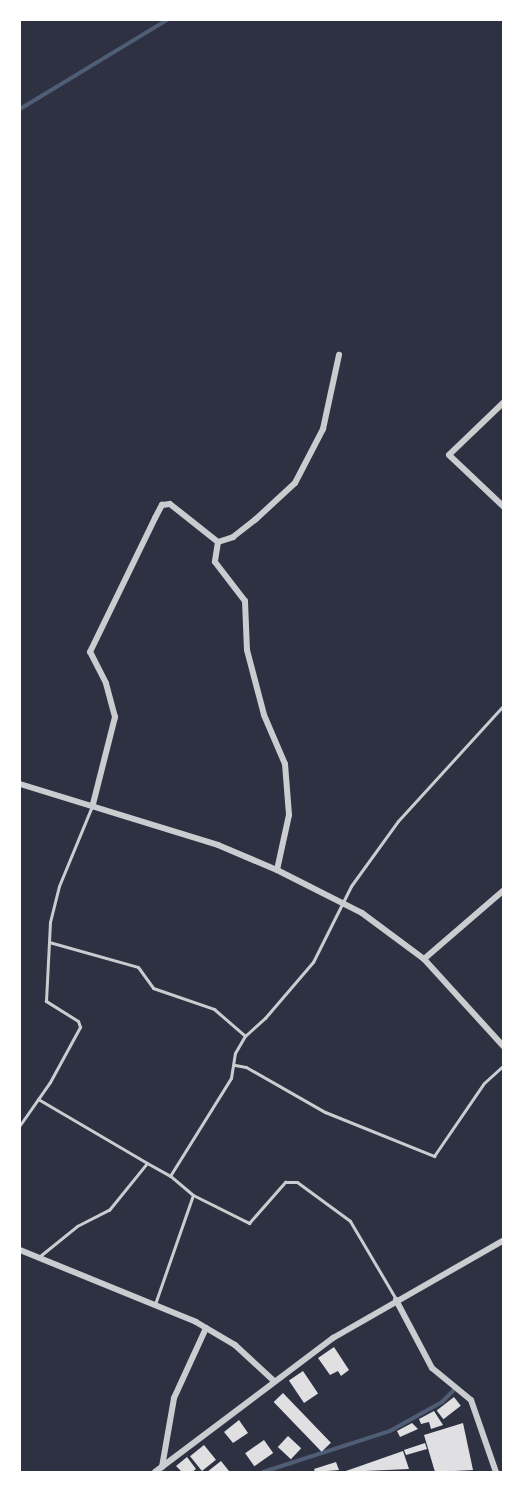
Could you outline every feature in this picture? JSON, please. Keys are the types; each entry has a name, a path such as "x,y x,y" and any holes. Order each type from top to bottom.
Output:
{"street":[{"path":"278,870 289,815 285,764 264,714 247,650 245,601 215,562 213,552 218,542 233,537 295,483 323,429 339,355"},
{"path":"504,402 449,455 504,507"},
{"path":"93,804 115,717 106,683 90,652 162,505 170,504 218,542"},
{"path":"20,784 93,804 218,845 278,870 382,924 424,959 504,1047"},
{"path":"424,959 504,890"},
{"path":"155,1473 333,1338 504,1240"},
{"path":"20,1250 40,1256 206,1328 235,1345 274,1381"},
{"path":"396,1300 432,1368 471,1400 496,1473"},
{"path":"162,1467 174,1398 206,1328"}],"lane":[{"path":"170,1176 235,1065 235,1053 245,1036 266,1018 313,962 340,902 398,820 504,705"},
{"path":"20,1125 38,1100 80,1027 78,1021 46,1001 49,942 59,886 93,804"},
{"path":"49,942 138,967 153,988 214,1009 245,1036"},
{"path":"235,1065 246,1067 325,1112 434,1156 484,1083 504,1065"},
{"path":"38,1100 170,1176 193,1195 249,1223 285,1182 297,1182 350,1221 396,1300"},
{"path":"40,1256 76,1226 109,1210 147,1163"},
{"path":"155,1305 193,1195"}],"building":[{"path":"334,1347 349,1370 341,1376 338,1371 330,1375 318,1358"},
{"path":"303,1371 318,1393 304,1403 289,1381"},
{"path":"283,1393 331,1443 322,1452 274,1402"},
{"path":"454,1397 461,1406 443,1419 437,1411"},
{"path":"434,1411 443,1425 431,1429 429,1422 421,1424 419,1419"},
{"path":"239,1420 248,1433 233,1443 224,1432"},
{"path":"412,1423 418,1429 400,1437 397,1431"},
{"path":"463,1423 473,1470 435,1472 424,1435"},
{"path":"288,1436 301,1448 291,1459 278,1447"},
{"path":"264,1440 273,1453 254,1466 245,1453"},
{"path":"425,1443 427,1449 406,1455 404,1450"},
{"path":"204,1445 216,1460 202,1471 190,1456"},
{"path":"403,1451 409,1469 343,1472"},
{"path":"187,1457 196,1469 192,1472 182,1472 176,1466"},
{"path":"221,1461 229,1471 207,1472"},
{"path":"336,1462 339,1470 315,1472 314,1469"}],"waterway":[{"path":"20,109 167,20"},
{"path":"263,1472 390,1431 442,1402 453,1391"}]}
